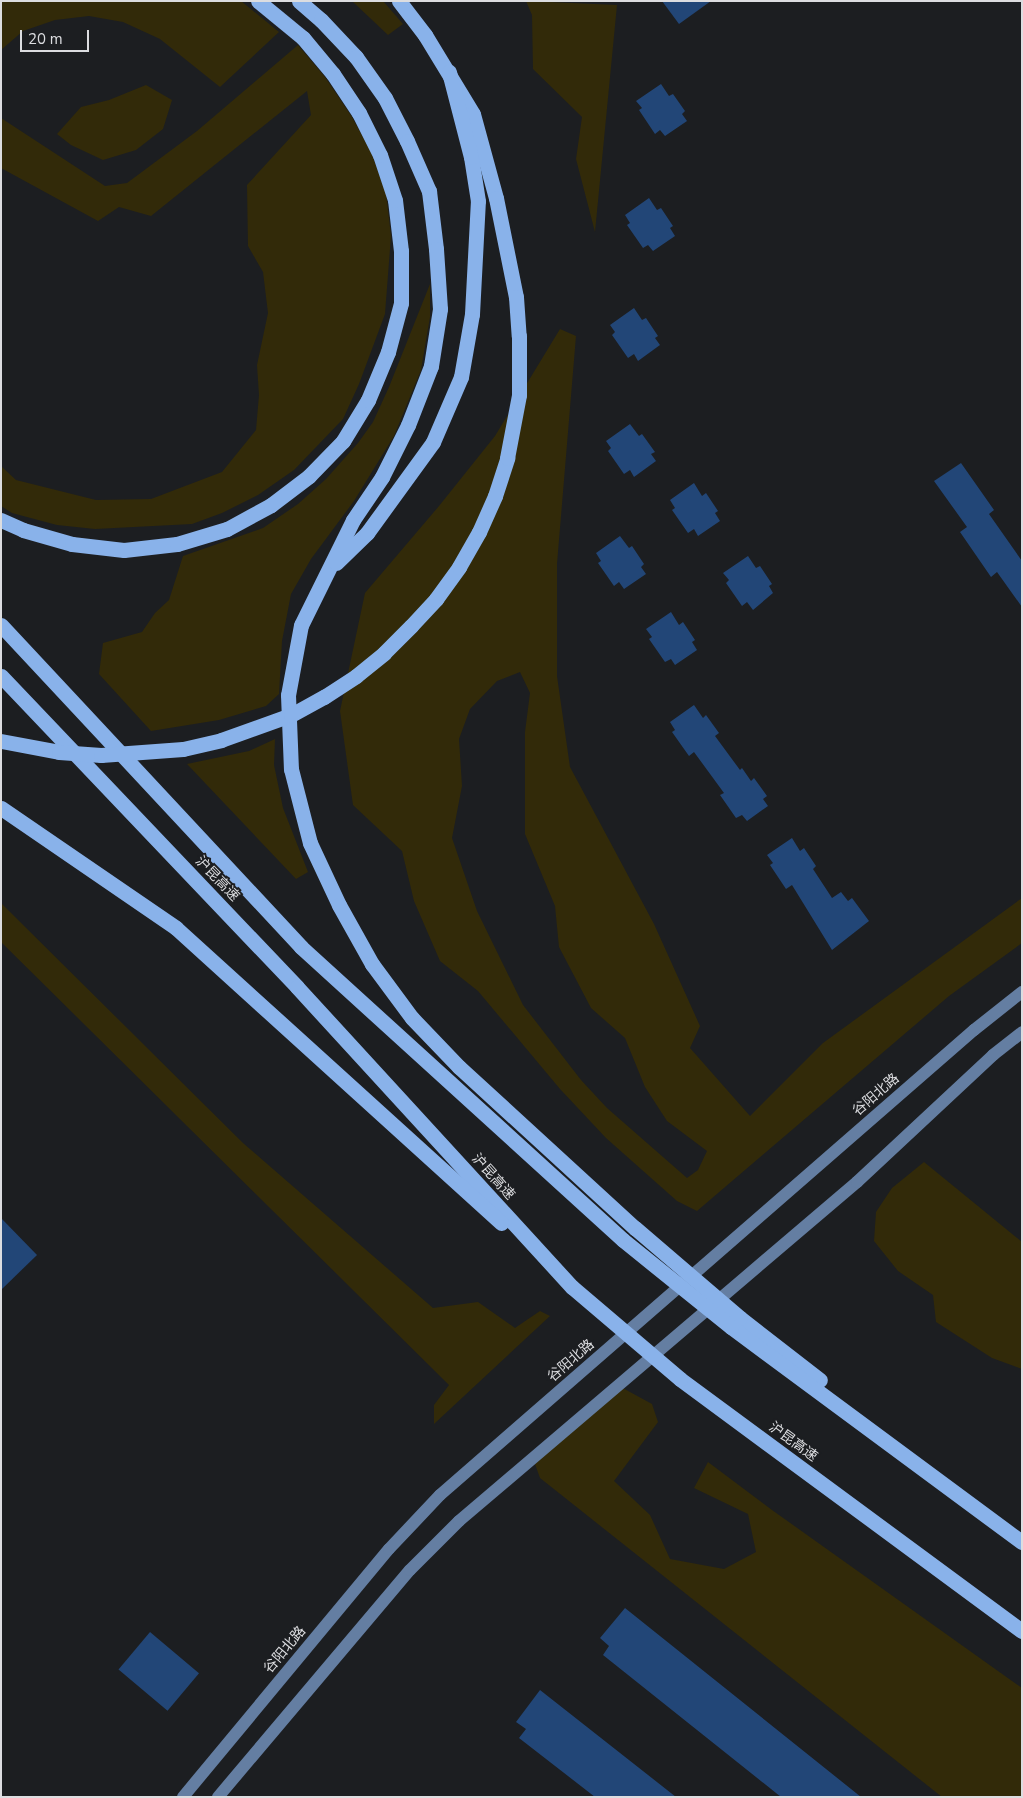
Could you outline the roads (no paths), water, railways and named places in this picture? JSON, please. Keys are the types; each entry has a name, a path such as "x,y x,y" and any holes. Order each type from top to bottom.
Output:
{"highway":[{"path":"1,520 23,530 72,544 124,550 177,544 228,529 271,505 309,476 343,441 368,400 388,352 401,303 401,251 395,200 380,155 368,130 333,74 303,38 258,1"},
{"path":"299,1 321,20 356,57 385,98 408,141 429,191 436,249 440,309 430,366 408,425 382,477 353,520 301,625 288,695 291,769 310,843 339,905 372,964 412,1018 458,1067 736,1322 1022,1538"},
{"path":"1,741 59,752 101,755 183,749 221,740 291,715 324,697 356,676 384,653 436,599 467,554 495,496 507,458 519,395 519,336 516,297 507,247 473,114 425,35 399,1"},
{"path":"330,568 367,533 433,442 461,377 472,314 478,201 471,157 449,72"},
{"name":"沪昆高速","path":"1,625 301,947 623,1240 736,1322 1022,1542"},
{"name":"沪昆高速","path":"1,676 297,987 572,1287 680,1379 1022,1631"},
{"path":"1,808 176,928 572,1287"}],"main road":[{"name":"谷阳北路","path":"184,1797 389,1549 440,1495 966,1036 1022,992"},
{"path":"218,1797 410,1570 459,1521 857,1182 993,1055 1022,1032"}]}
